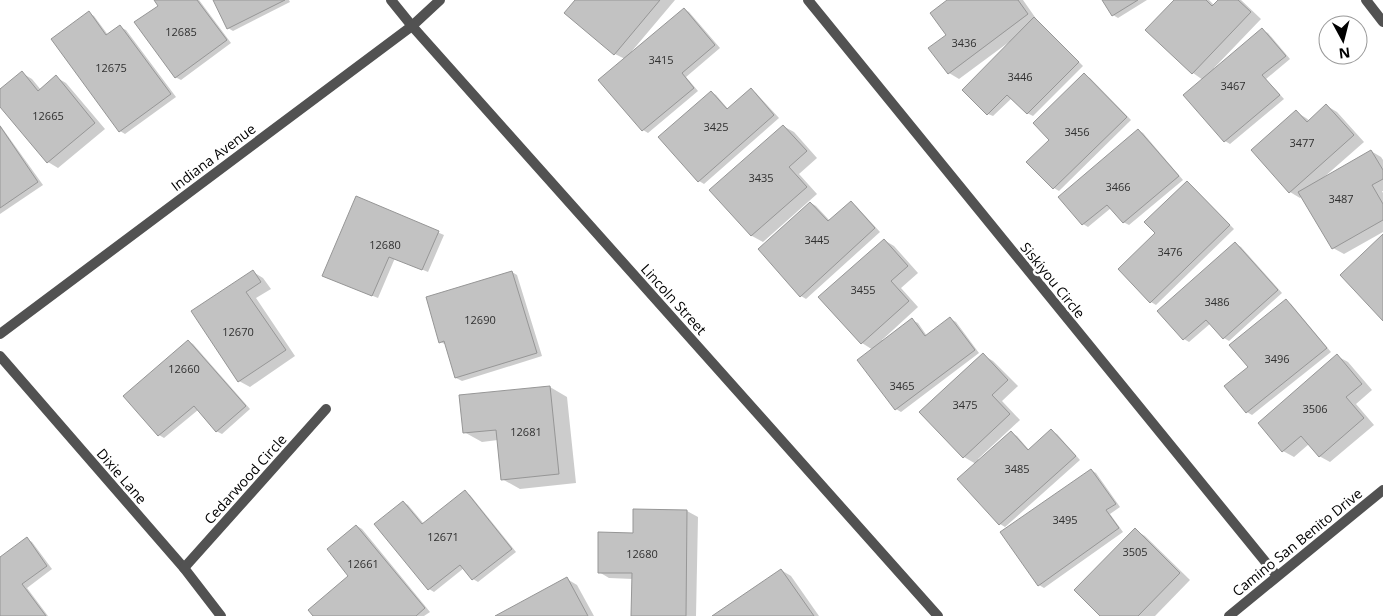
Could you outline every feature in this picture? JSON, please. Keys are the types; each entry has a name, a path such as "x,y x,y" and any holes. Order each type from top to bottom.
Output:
{"street":[{"name":"Lincoln Street","path":"391,0 412,26 938,616"},
{"name":"Indiana Avenue","path":"0,334 412,26 440,0"},
{"name":"Siskiyou Circle","path":"808,0 1277,576"},
{"path":"1366,0 1383,22"},
{"name":"Dixie Lane","path":"0,356 184,568 221,616"},
{"name":"Cedarwood Circle","path":"184,568 326,409"},
{"name":"Camino San Benito Drive","path":"1229,616 1383,490"}],"building":[{"path":"154,0 197,0 227,40 175,78 134,22 158,6"},
{"path":"213,0 285,0 227,29"},
{"path":"575,0 660,0 614,55 564,13"},
{"path":"947,0 1018,0 1028,14 948,74 928,48 946,35 930,13"},
{"path":"1102,0 1138,0 1112,16"},
{"path":"1174,0 1206,0 1212,6 1218,0 1238,0 1251,12 1192,74 1145,30"},
{"path":"684,8 715,45 682,73 694,88 642,131 598,80"},
{"path":"89,11 106,35 120,25 171,94 119,132 51,39"},
{"path":"1034,17 1079,62 1027,114 1007,95 987,115 962,90"},
{"path":"1262,28 1286,56 1262,75 1280,95 1224,142 1183,95"},
{"path":"22,71 38,91 56,75 95,123 47,163 0,107 0,89"},
{"path":"1084,73 1127,117 1053,189 1026,162 1049,140 1033,123"},
{"path":"751,88 774,115 698,182 658,137 711,91 727,109"},
{"path":"1326,104 1354,135 1289,193 1251,150 1296,110 1307,122"},
{"path":"783,125 807,151 789,167 807,187 751,236 709,190"},
{"path":"0,126 38,182 0,208"},
{"path":"1138,129 1179,176 1123,223 1107,205 1082,225 1058,197"},
{"path":"1371,150 1383,170 1383,179 1372,185 1383,204 1383,220 1332,249 1298,192"},
{"path":"1187,181 1230,225 1150,303 1118,269 1155,233 1144,222"},
{"path":"356,196 439,231 422,270 389,257 372,296 322,276"},
{"path":"851,201 875,228 800,297 758,249 810,202 828,221"},
{"path":"1383,234 1383,321 1340,275"},
{"path":"884,239 908,266 891,281 909,301 861,344 818,297"},
{"path":"1235,242 1278,290 1223,339 1206,320 1183,340 1157,311"},
{"path":"253,270 261,282 246,292 286,350 238,382 191,311"},
{"path":"512,271 537,353 455,378 444,341 439,343 426,297"},
{"path":"1286,299 1327,348 1246,413 1224,386 1248,367 1229,345"},
{"path":"950,317 975,350 895,410 857,360 912,318 925,336"},
{"path":"188,340 246,406 216,432 194,406 158,436 123,396"},
{"path":"983,353 1008,380 992,395 1010,414 963,458 919,412"},
{"path":"1337,354 1362,384 1346,397 1364,418 1319,457 1301,436 1282,452 1258,423"},
{"path":"550,386 559,474 501,480 496,430 463,433 459,395"},
{"path":"1051,429 1076,456 999,525 957,479 1011,431 1028,450"},
{"path":"1091,469 1116,504 1106,510 1119,528 1038,586 1000,532"},
{"path":"465,490 512,549 472,580 460,565 428,590 374,524 403,501 422,524"},
{"path":"633,509 687,510 686,616 631,616 632,573 598,573 598,532 633,533"},
{"path":"356,525 425,608 416,616 313,616 308,610 348,576 327,549"},
{"path":"1135,528 1180,573 1138,616 1100,616 1074,590"},
{"path":"27,537 47,566 22,584 46,616 0,616 0,557"},
{"path":"781,569 814,616 712,616"},
{"path":"567,577 588,616 495,616"}]}
